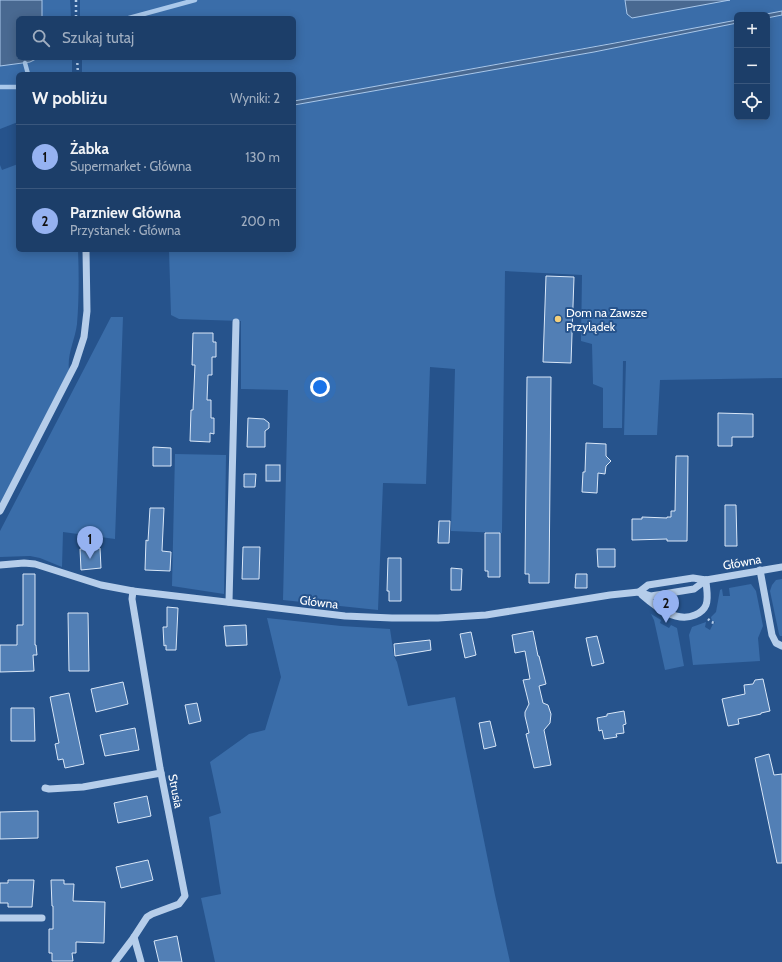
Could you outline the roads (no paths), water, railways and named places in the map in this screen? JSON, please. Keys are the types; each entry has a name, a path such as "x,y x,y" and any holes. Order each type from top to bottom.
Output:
{"street":[{"path":"0,511 75,365 84,337 87,311 86,252"},
{"path":"229,602 236,322"},
{"name":"Główna","path":"0,565 24,563 35,564 101,585 133,591 352,617 392,618 454,618 486,615 610,595 639,592 651,596 694,588 706,580"},
{"name":"Główna","path":"639,592 648,585 693,578 706,580 782,567"},
{"path":"760,570 772,635 776,643 782,646"},
{"path":"639,592 657,607 678,617 689,617 700,613 706,605 706,580"},
{"name":"Strusia","path":"115,962 147,917 179,904 185,896 161,772 132,599 133,591"},
{"path":"45,788 83,787 161,772"},
{"path":"0,918 42,918"},
{"path":"134,937 141,962"}],"waterway":[{"path":"136,16 195,0"},
{"path":"25,63 27,72"},
{"path":"0,87 16,87"}],"place":[{"name":"Dom na Zawsze Przylądek","path":"558,319"},
{"name":"Żabka","path":"90,559"},
{"name":"Parzniew Główna","path":"666,623"}]}
